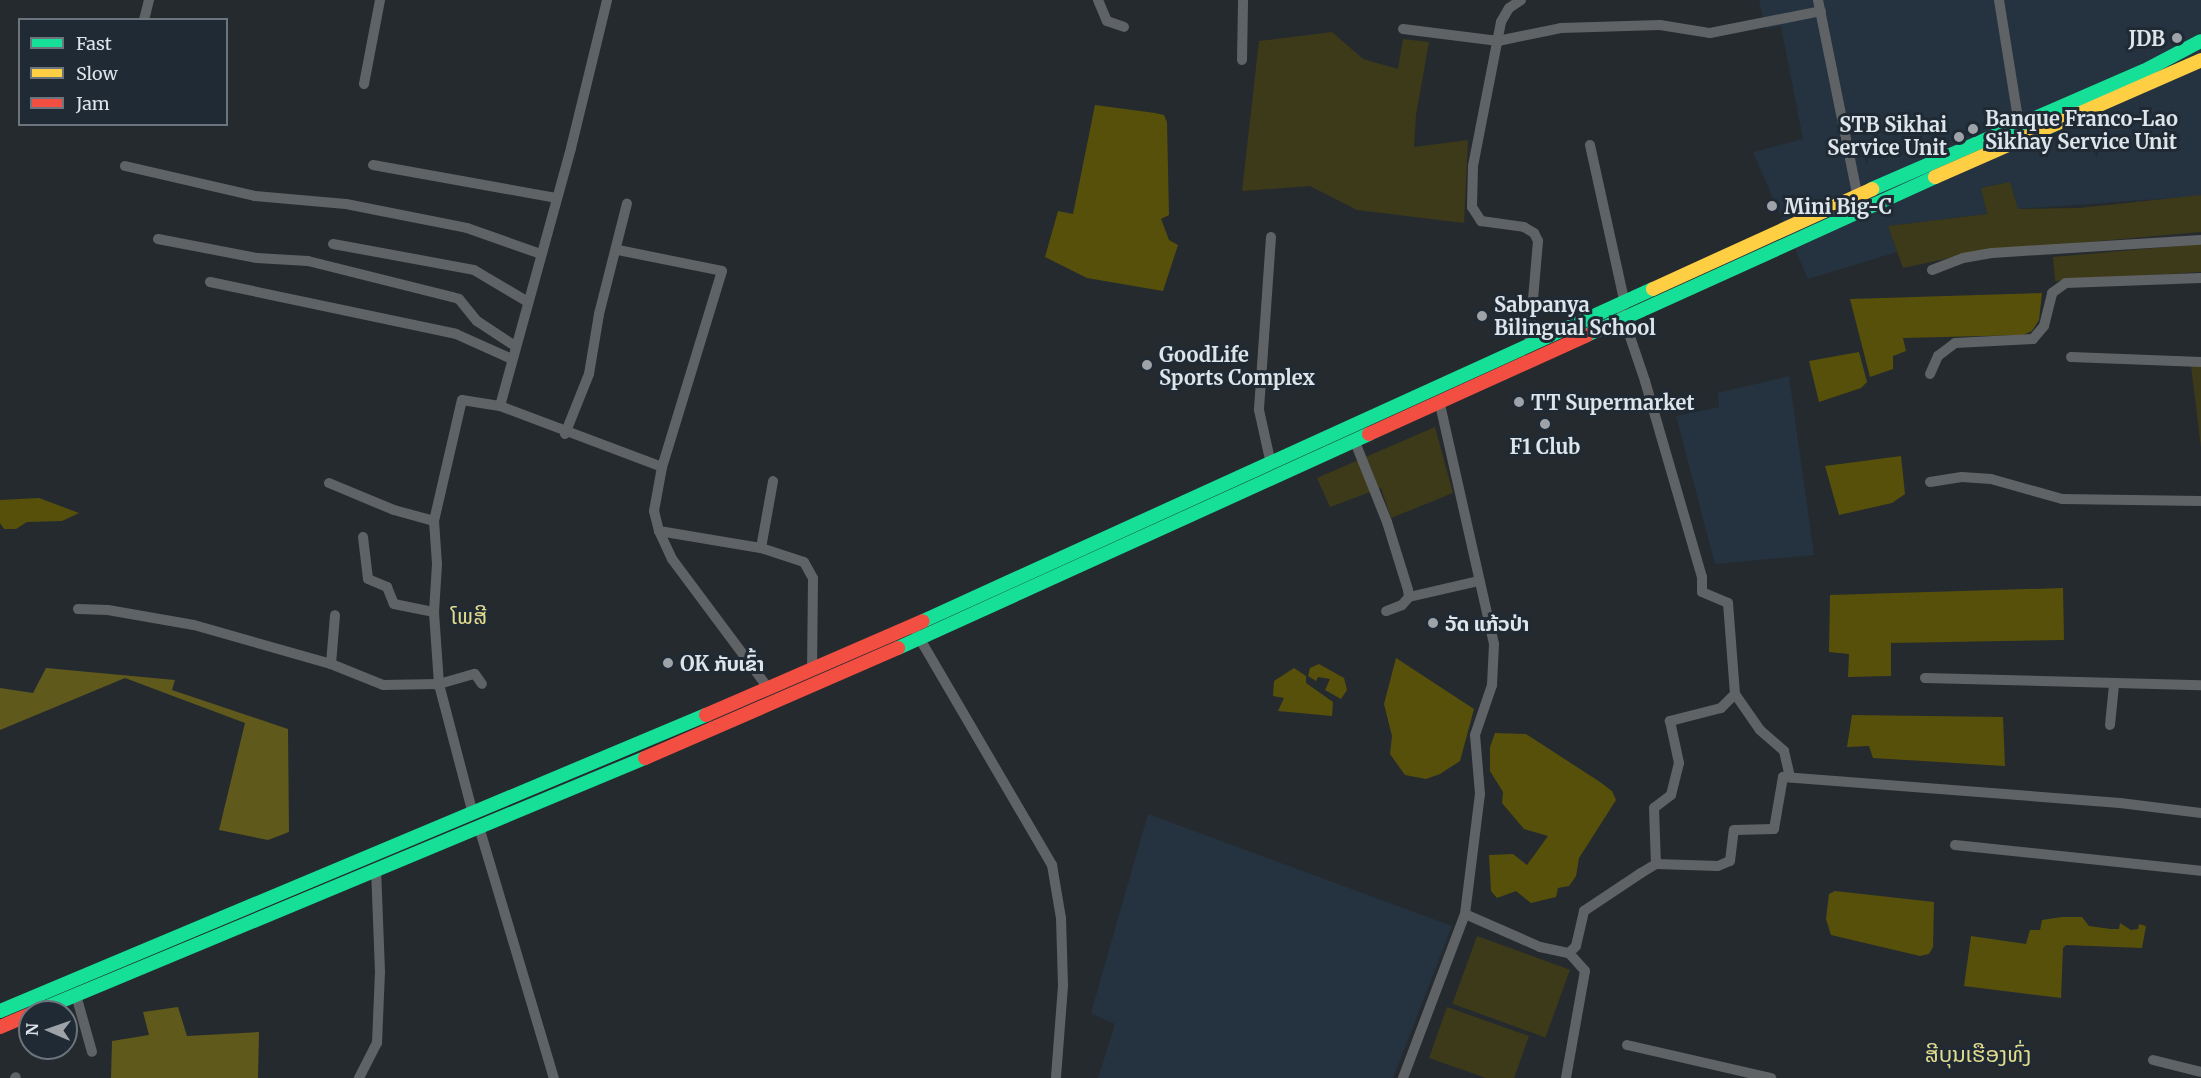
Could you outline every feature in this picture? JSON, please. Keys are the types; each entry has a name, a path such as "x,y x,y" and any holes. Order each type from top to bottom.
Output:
{"highway":[{"path":"0,1011 473,814 913,626 1529,349 2019,123 2144,70 2201,41"},
{"path":"64,1000 555,795 919,639 1625,321 2022,137 2201,60"},
{"path":"550,781 555,795"},
{"path":"0,1027 18,1019"}],"street":[{"path":"144,18 149,0"},
{"path":"364,84 380,0"},
{"path":"500,406 557,198 607,0"},
{"path":"1098,0 1107,21 1124,27"},
{"path":"1242,60 1243,0"},
{"path":"1521,0 1504,13 1473,166 1472,207 1481,221 1524,227 1534,233 1538,241 1529,349"},
{"path":"1999,0 2022,137"},
{"path":"1403,29 1498,42 1572,28 1659,25 1710,33 1819,5 1858,198"},
{"path":"1590,145 1625,321 1702,577 1702,592 1728,603 1735,694 1760,730 1784,751 1790,777"},
{"path":"373,165 557,198"},
{"path":"125,166 255,196 346,204 467,228 541,254"},
{"path":"565,434 589,374 602,302 618,250 627,203"},
{"path":"1271,237 1259,410 1271,464"},
{"path":"158,239 257,258 308,261 459,299 477,321 515,346"},
{"path":"1932,270 1963,258 1992,253 2201,240"},
{"path":"333,244 474,270 528,302"},
{"path":"618,250 722,271 662,467 654,511 658,531 672,559 769,689"},
{"path":"1930,374 1938,356 1955,343 2033,339 2044,326 2052,293 2066,283 2098,279 2201,278"},
{"path":"210,282 456,334 512,359"},
{"path":"2071,357 2201,362"},
{"path":"473,814 439,684 434,612 437,564 434,521 460,404 466,399 500,406 565,434 662,467"},
{"path":"1403,1078 1465,914 1480,794 1475,735 1492,685 1494,644 1440,405"},
{"path":"1355,442 1387,522 1409,597"},
{"path":"1930,482 1962,477 1991,479 2062,499 2201,501"},
{"path":"761,548 773,481"},
{"path":"328,483 394,510 434,521"},
{"path":"658,531 761,548 804,562 813,578 812,670"},
{"path":"363,537 368,579 387,587 394,604 434,612"},
{"path":"1386,611 1402,605 1409,597 1479,581"},
{"path":"78,609 108,610 194,625 332,664 383,685 439,684 475,674 482,684"},
{"path":"332,664 335,615"},
{"path":"913,626 1052,865 1061,918 1063,986 1056,1078"},
{"path":"1925,678 2114,685 2201,684"},
{"path":"2110,725 2114,685"},
{"path":"1656,864 1654,808 1671,795 1679,763 1670,721 1721,708 1735,694"},
{"path":"1569,953 1576,946 1584,911 1656,864 1698,868 1730,861 1734,830 1774,829 1779,784 1783,777 2120,803 2201,813"},
{"path":"479,827 554,1078"},
{"path":"1954,845 2201,871"},
{"path":"359,1078 375,1052 377,1043 380,972 376,869"},
{"path":"1465,914 1540,947 1569,953 1585,971 1566,1078"},
{"path":"76,995 92,1052"},
{"path":"1627,1045 1770,1078"},
{"path":"2153,1060 2201,1072"}],"shaded area":[{"path":"1759,0 2201,0 2201,196 2018,209 2010,182 1981,188 1987,214 1889,226 1897,252 1808,279 1753,152 1803,139 1781,26 1765,29"},
{"path":"1332,32 1363,59 1398,69 1403,39 1429,42 1416,115 1414,147 1468,140 1464,223 1357,210 1310,186 1242,191 1259,41"},
{"path":"1095,105 1164,115 1167,122 1169,215 1161,219 1169,240 1178,245 1163,291 1087,278 1045,257 1058,211 1073,214"},
{"path":"2010,182 2018,209 2080,208 2201,195 2201,232 1977,252 1903,268 1888,226 1987,214 1981,188"},
{"path":"2201,244 2201,272 2055,281 2053,257"},
{"path":"2042,293 2039,320 2032,331 2023,335 1903,338 1906,351 1893,356 1893,369 1870,377 1850,299"},
{"path":"1859,352 1867,382 1861,388 1819,402 1809,361"},
{"path":"2191,366 2201,366 2201,448"},
{"path":"1789,376 1814,555 1715,564 1676,416 1719,407 1718,393"},
{"path":"1435,427 1453,493 1391,518 1381,488 1330,507 1317,478"},
{"path":"1901,456 1905,494 1892,503 1839,515 1825,466"},
{"path":"39,498 79,513 62,521 27,522 16,529 4,529 0,523 0,500"},
{"path":"2063,588 2064,640 1891,643 1891,676 1848,677 1849,654 1829,652 1830,595"},
{"path":"1396,658 1474,709 1460,761 1440,774 1426,779 1405,775 1390,754 1392,736 1384,704"},
{"path":"1319,664 1344,678 1347,690 1341,699 1325,690 1330,679 1318,677 1316,681 1308,676 1310,668"},
{"path":"46,668 175,680 172,690 288,729 289,832 268,840 219,830 245,723 125,678 0,730 0,688 33,693"},
{"path":"1294,668 1306,676 1306,683 1333,702 1332,716 1278,711 1284,698 1273,696 1274,681"},
{"path":"1852,715 2003,717 2005,766 1873,758 1869,746 1847,747"},
{"path":"1495,733 1526,734 1600,782 1612,791 1616,800 1579,858 1576,876 1569,886 1558,888 1556,897 1531,903 1516,891 1497,898 1491,891 1489,855 1513,854 1527,865 1548,836 1524,829 1502,803 1503,792 1490,771 1490,747"},
{"path":"1148,814 1452,926 1393,1078 1098,1078 1115,1024 1091,1013"},
{"path":"1835,891 1934,902 1933,947 1929,954 1920,956 1831,935 1826,919 1829,894"},
{"path":"2082,917 2089,926 2111,929 2119,929 2120,923 2131,930 2138,929 2139,924 2146,926 2142,948 2066,945 2063,948 2061,998 1964,986 1971,936 2026,944 2030,930 2040,930 2042,920"},
{"path":"1477,936 1570,970 1545,1038 1452,1004"},
{"path":"178,1007 187,1036 259,1032 258,1078 111,1078 112,1041 149,1035 143,1012"},
{"path":"1447,1007 1529,1036 1514,1078 1486,1078 1429,1058"}],"traffic: fast":[{"path":"1872,189 2144,71 2201,41"},
{"path":"1587,335 1935,177"},
{"path":"923,621 1653,289"},
{"path":"898,648 1369,434"},
{"path":"0,1011 706,715"},
{"path":"64,1000 645,758"}],"traffic: slow":[{"path":"1935,177 2201,60"},
{"path":"1653,289 1872,189"}],"traffic: jam":[{"path":"1369,434 1587,335"},
{"path":"706,715 923,621"},
{"path":"645,758 898,648"},
{"path":"0,1027 18,1019"}],"place":[{"name":"JDB","path":"2177,38"},
{"name":"Banque Franco-Lao Sikhay Service Unit","path":"1973,129"},
{"name":"STB Sikhai Service Unit","path":"1959,137"},
{"name":"Mini Big-C","path":"1772,206"},
{"name":"Sabpanya Bilingual School","path":"1482,316"},
{"name":"GoodLife Sports Complex","path":"1147,365"},
{"name":"TT Supermarket","path":"1519,402"},
{"name":"F1 Club","path":"1545,424"},
{"name":"ວັດ ແກ້ວປ່າ","path":"1433,623"},
{"name":"OK ກັບເຂົ້າ","path":"668,663"}],"district":[{"name":"ໂພສີ","path":"469,617"},
{"name":"ສີບຸນເຮືອງທົ່ງ","path":"1978,1055"}]}
